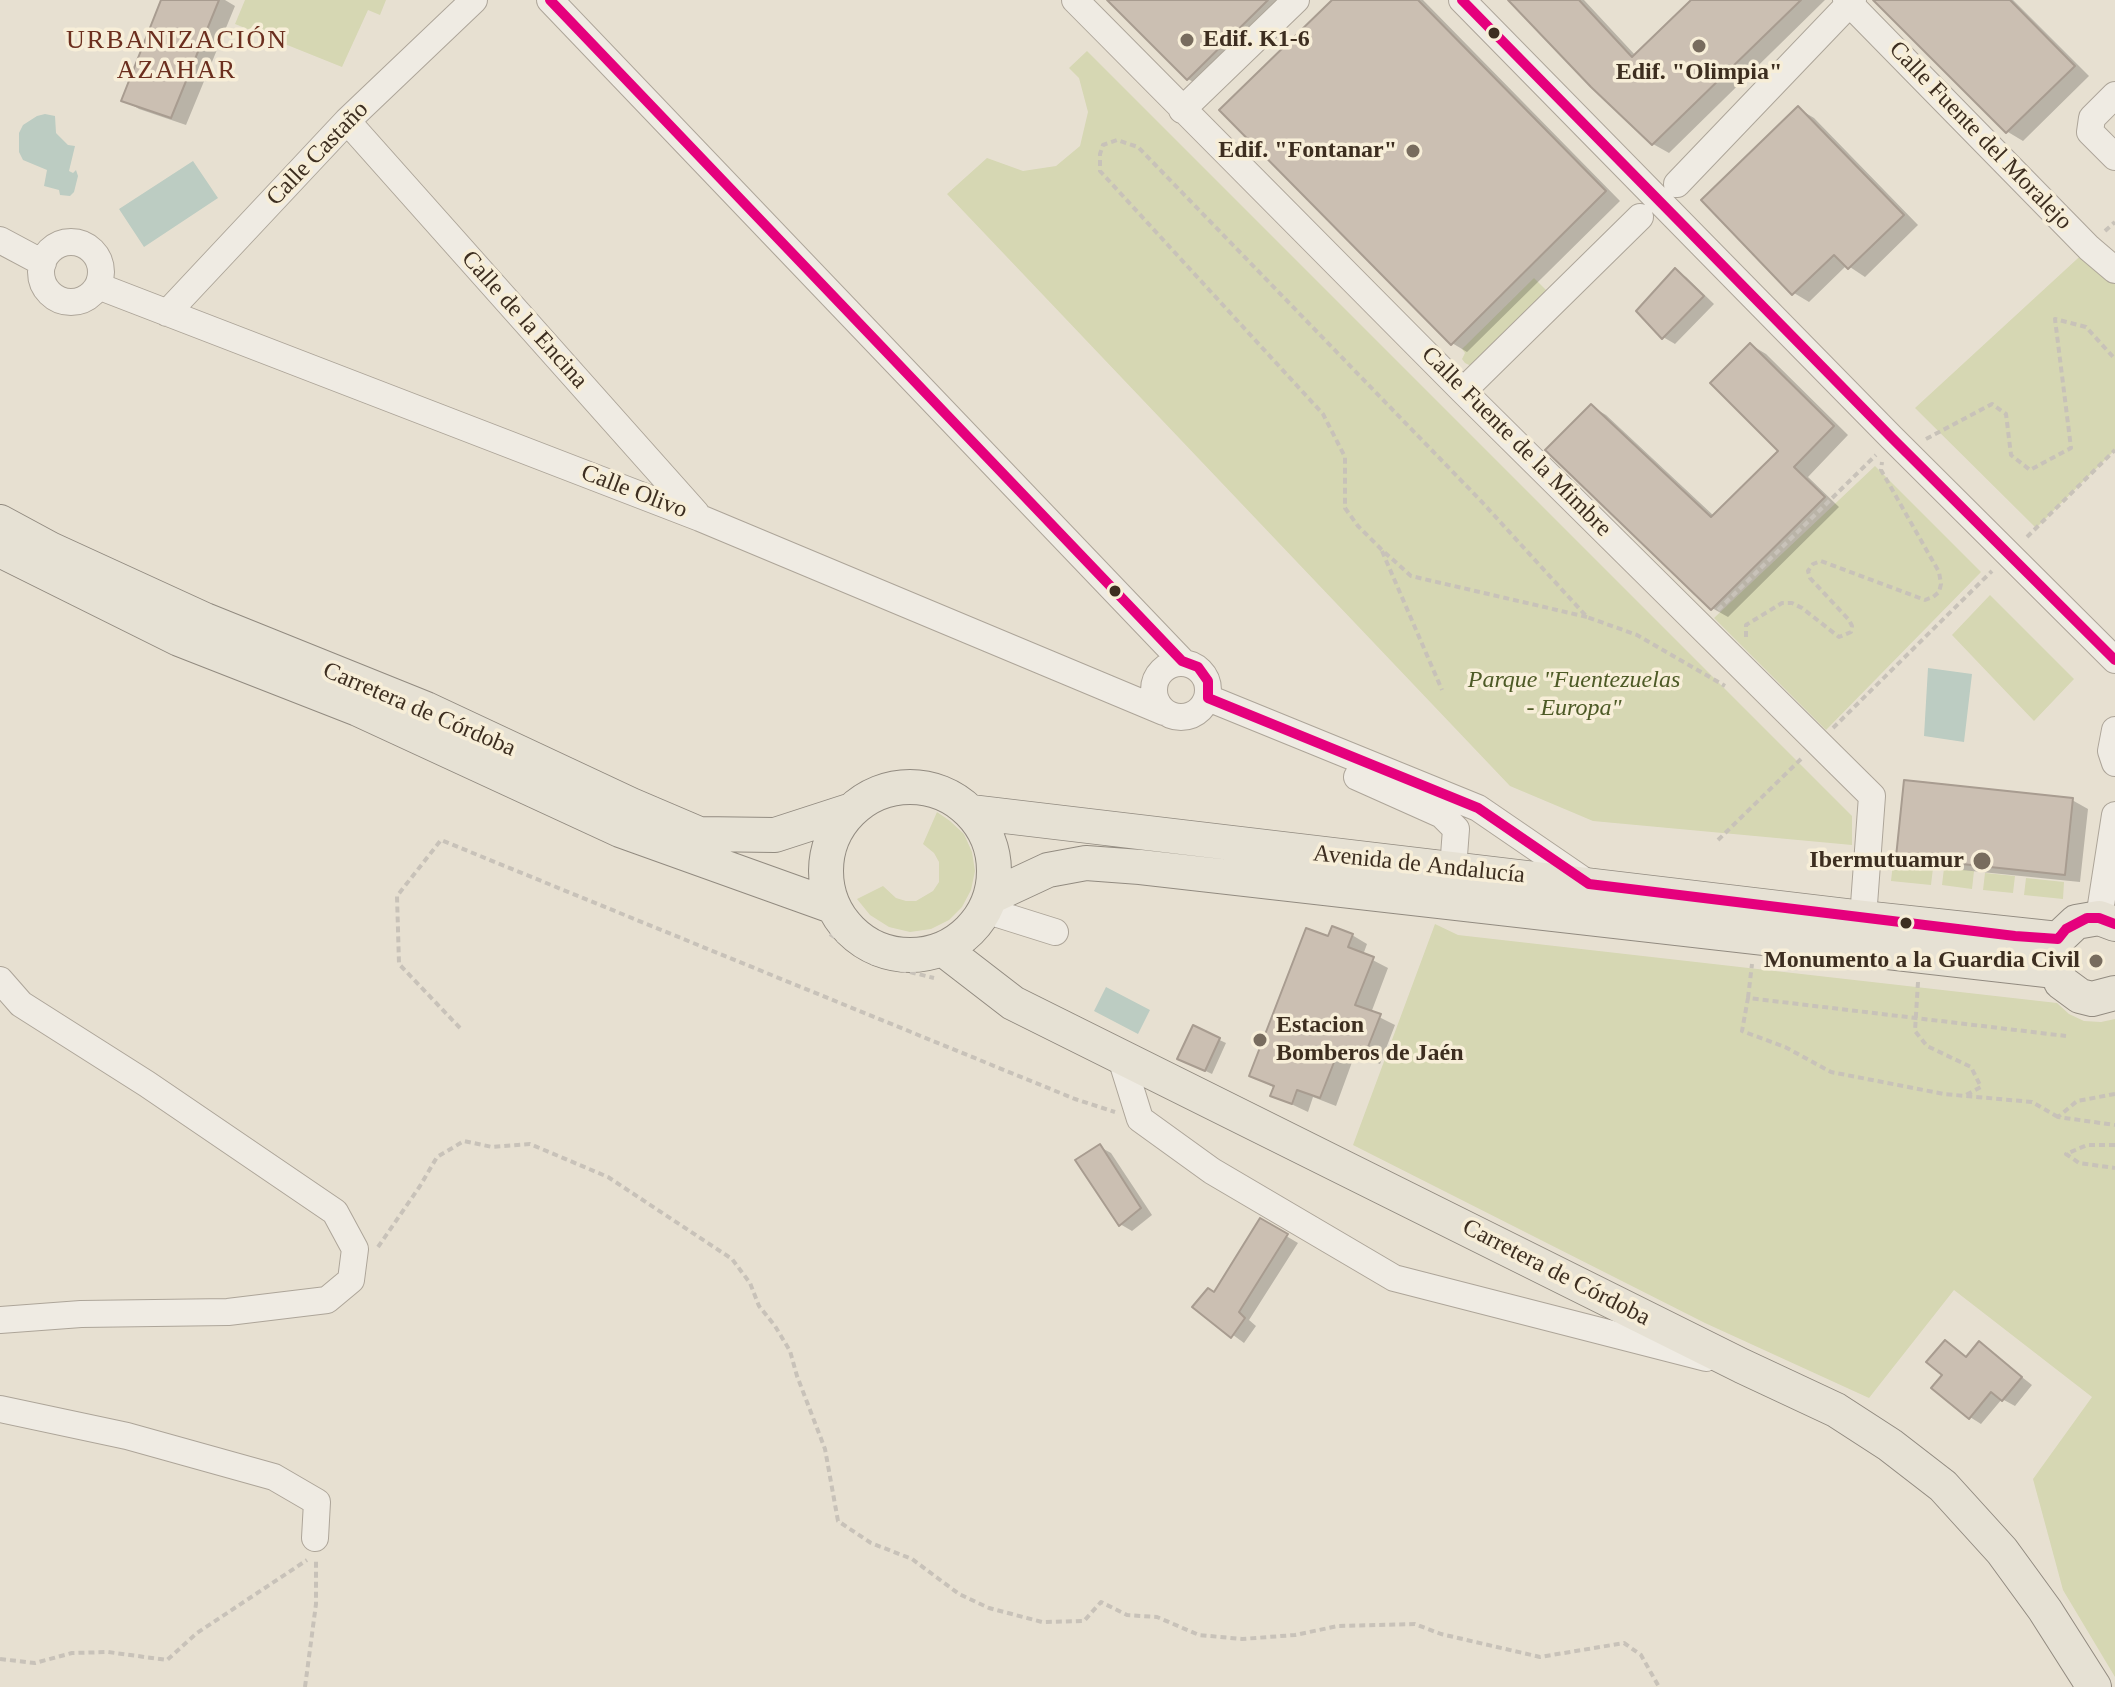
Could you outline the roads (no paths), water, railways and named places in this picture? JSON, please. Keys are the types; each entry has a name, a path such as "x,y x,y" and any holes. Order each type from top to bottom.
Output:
{"main road":[{"name":"Carretera de Córdoba","path":"0,522 50,549 205,620 426,709 699,834 775,835 849,811"},
{"name":"Carretera de Córdoba","path":"0,550 179,639 358,709 620,830 832,906"},
{"path":"897,787 924,787 949,796 971,812 986,833 994,859 993,885 987,904 967,933 943,949 918,955 891,953 867,944 847,927 832,906 826,881 826,856 834,832 849,811 871,796 897,787"},
{"name":"Avenida de Andalucía","path":"971,812 1863,918 2057,955"},
{"name":"Avenida de Andalucía","path":"987,904 1048,870 1086,863 2057,955"},
{"path":"2107,921 2076,922 2057,955 2069,991 2092,999 2112,998"},
{"name":"Carretera de Córdoba","path":"943,949 1013,1003 1836,1410 1890,1445 1943,1486 2002,1551 2045,1610 2094,1687"}],"street":[{"name":"Calle Castaño","path":"167,313 347,121 474,0"},
{"path":"550,0 1182,661 1198,667 1208,681 1203,705 1181,718 1164,712 1154,698 1154,681 1165,667 1182,661"},
{"name":"Calle Fuente de la Mimbre","path":"1075,0 1463,391 1872,796 1863,918"},
{"path":"1182,110 1296,0"},
{"path":"1462,0 2115,660"},
{"path":"1677,184 1850,1"},
{"name":"Calle Fuente del Moralejo","path":"1850,1 2089,248 2115,270"},
{"path":"2115,95 2092,118 2090,132 2115,157"},
{"name":"Calle de la Encina","path":"347,121 700,518"},
{"path":"1463,391 1640,217"},
{"path":"0,240 43,263"},
{"path":"63,243 83,245 98,258 101,267 98,286 92,294 74,302 55,298 43,283 43,263 54,248 63,243"},
{"name":"Calle Olivo","path":"98,286 700,518 1164,712"},
{"path":"1203,705 1442,815 1456,829 1453,869"},
{"path":"1203,705 1478,808 1589,884"},
{"path":"2115,730 2111,751 2115,763"},
{"path":"2107,921 2115,815"},
{"path":"987,904 1055,932"},
{"path":"0,980 21,1004 147,1084 335,1212 355,1249 351,1280 327,1300 228,1312 81,1314 0,1320"},
{"path":"1120,1055 1140,1119 1212,1171 1394,1278 1742,1366"},
{"path":"0,1409 127,1436 274,1477 317,1502 315,1538"}],"place":[{"name":"Edif. K1-6","path":"1187,40"},
{"name":"Edif. \"Olimpia\"","path":"1699,46"},
{"name":"Edif. \"Fontanar\"","path":"1413,151"},
{"name":"Ibermutuamur","path":"1982,861"},
{"name":"Monumento a la Guardia Civil","path":"2096,961"},
{"name":"Estacion Bomberos de Jaén","path":"1260,1040"}],"district":[{"name":"URBANIZACIÓN AZAHAR","path":"177,56"}],"park label":[{"name":"Parque \"Fuentezuelas - Europa\"","path":"1574,695"}]}
